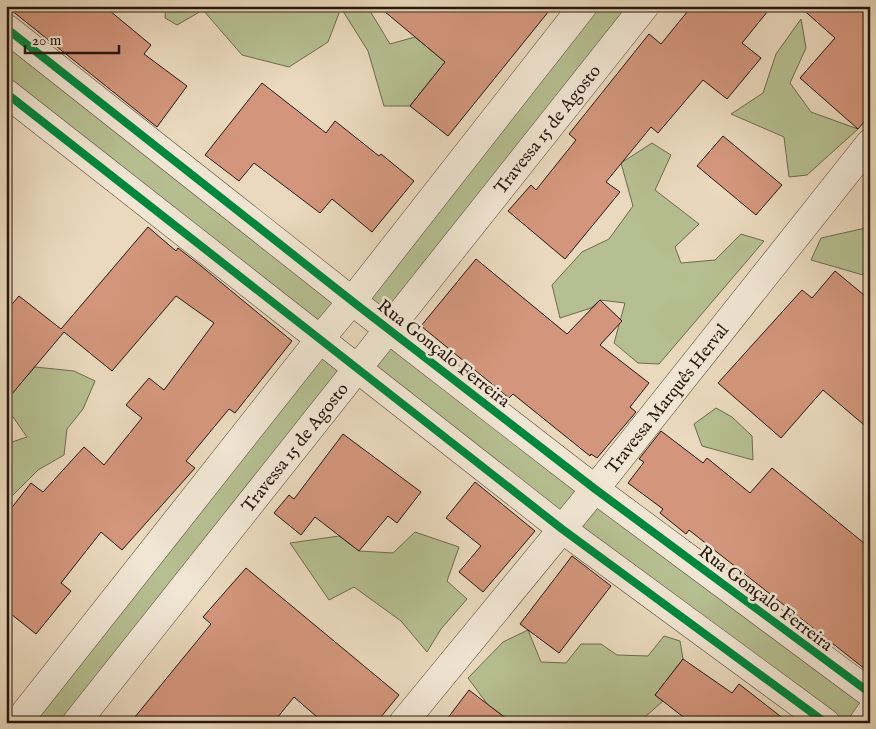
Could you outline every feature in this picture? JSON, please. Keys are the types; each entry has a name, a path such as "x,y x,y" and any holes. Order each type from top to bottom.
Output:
{"street":[{"path":"17,723 320,339 352,302 583,6"},
{"name":"Travessa 15 de Agosto","path":"76,723 359,370 646,6"},
{"name":"Rua Gonçalo Ferreira","path":"6,28 352,302 595,489 870,693"},
{"path":"6,93 562,529 826,723"},
{"name":"Travessa Marquês Herval","path":"403,723 595,489 870,143"},
{"path":"863,723 870,713"}],"green space":[{"path":"166,6 367,6 390,44 415,37 445,62 410,106 384,106 368,51 341,8 328,42 289,67 242,55 203,10 177,25 165,18"},
{"path":"583,6 645,6 390,330 352,302 320,339 6,93 6,28 352,301"},
{"path":"801,19 806,48 790,83 811,112 858,129 807,175 789,177 784,137 731,114 763,93 776,54"},
{"path":"652,143 671,155 655,190 699,224 675,247 681,263 715,260 741,234 764,241 659,364 638,363 614,343 625,303 600,300 591,308 560,318 552,285 582,252 609,239 633,206 621,163"},
{"path":"870,227 870,277 811,260 821,238"},
{"path":"390,330 870,693 863,723 826,723 359,370 76,723 17,723 320,339 359,369"},
{"path":"35,367 74,371 95,381 83,409 67,429 64,455 38,470 6,502 6,444 27,437 6,407 6,399"},
{"path":"716,408 732,417 752,436 753,460 702,446 694,424"},
{"path":"415,532 459,547 447,581 467,599 441,629 427,652 401,621 354,587 329,600 290,543 339,536 359,551 393,553"},
{"path":"528,630 541,662 566,663 581,644 601,644 617,655 648,656 664,636 680,641 683,659 655,695 663,701 646,716 642,723 513,723 488,705 468,678 503,642"}],"building":[{"path":"6,6 104,6 151,45 144,54 187,86 157,127"},
{"path":"378,6 553,6 448,136 410,106 445,62"},
{"path":"692,6 772,6 742,43 761,58 727,99 703,80 658,133 651,127 606,182 620,192 565,259 508,211 531,185 536,190 576,140 569,134 649,34 661,44"},
{"path":"799,6 870,6 870,115 858,129 800,78 835,38"},
{"path":"262,83 326,133 335,121 379,156 381,154 414,181 372,232 332,199 320,213 254,163 239,181 205,155"},
{"path":"723,136 782,185 756,215 697,166"},
{"path":"148,227 176,251 178,248 201,266 292,341 235,413 229,409 186,461 195,468 122,550 101,532 61,583 71,591 36,634 6,610 6,515 31,483 43,492 84,447 104,465 142,418 126,405 149,378 164,390 214,323 176,296 112,371 64,332 6,401 6,311 19,296 61,329"},
{"path":"476,259 567,334 600,300 622,321 600,345 649,383 630,407 636,412 597,458 591,454 590,456 513,394 509,398 421,326"},
{"path":"835,271 870,300 870,430 823,390 781,438 718,383 802,290 812,298"},
{"path":"661,431 703,463 707,458 750,493 772,468 870,548 870,673 689,530 686,534 660,513 663,509 628,483 644,462 639,459"},
{"path":"343,434 421,492 397,523 388,516 359,551 315,517 301,535 274,513 289,495 294,499"},
{"path":"475,482 535,531 483,592 459,572 481,546 446,518"},
{"path":"572,556 611,586 559,653 520,624"},
{"path":"246,568 399,695 376,723 324,723 294,697 273,723 130,723 211,624 203,617"},
{"path":"683,659 732,693 739,684 789,723 691,723 655,695"},
{"path":"469,690 512,723 444,723"}],"cycle path":[{"path":"6,28 352,301 595,489 870,693"},
{"path":"6,93 562,529 826,723"}]}
